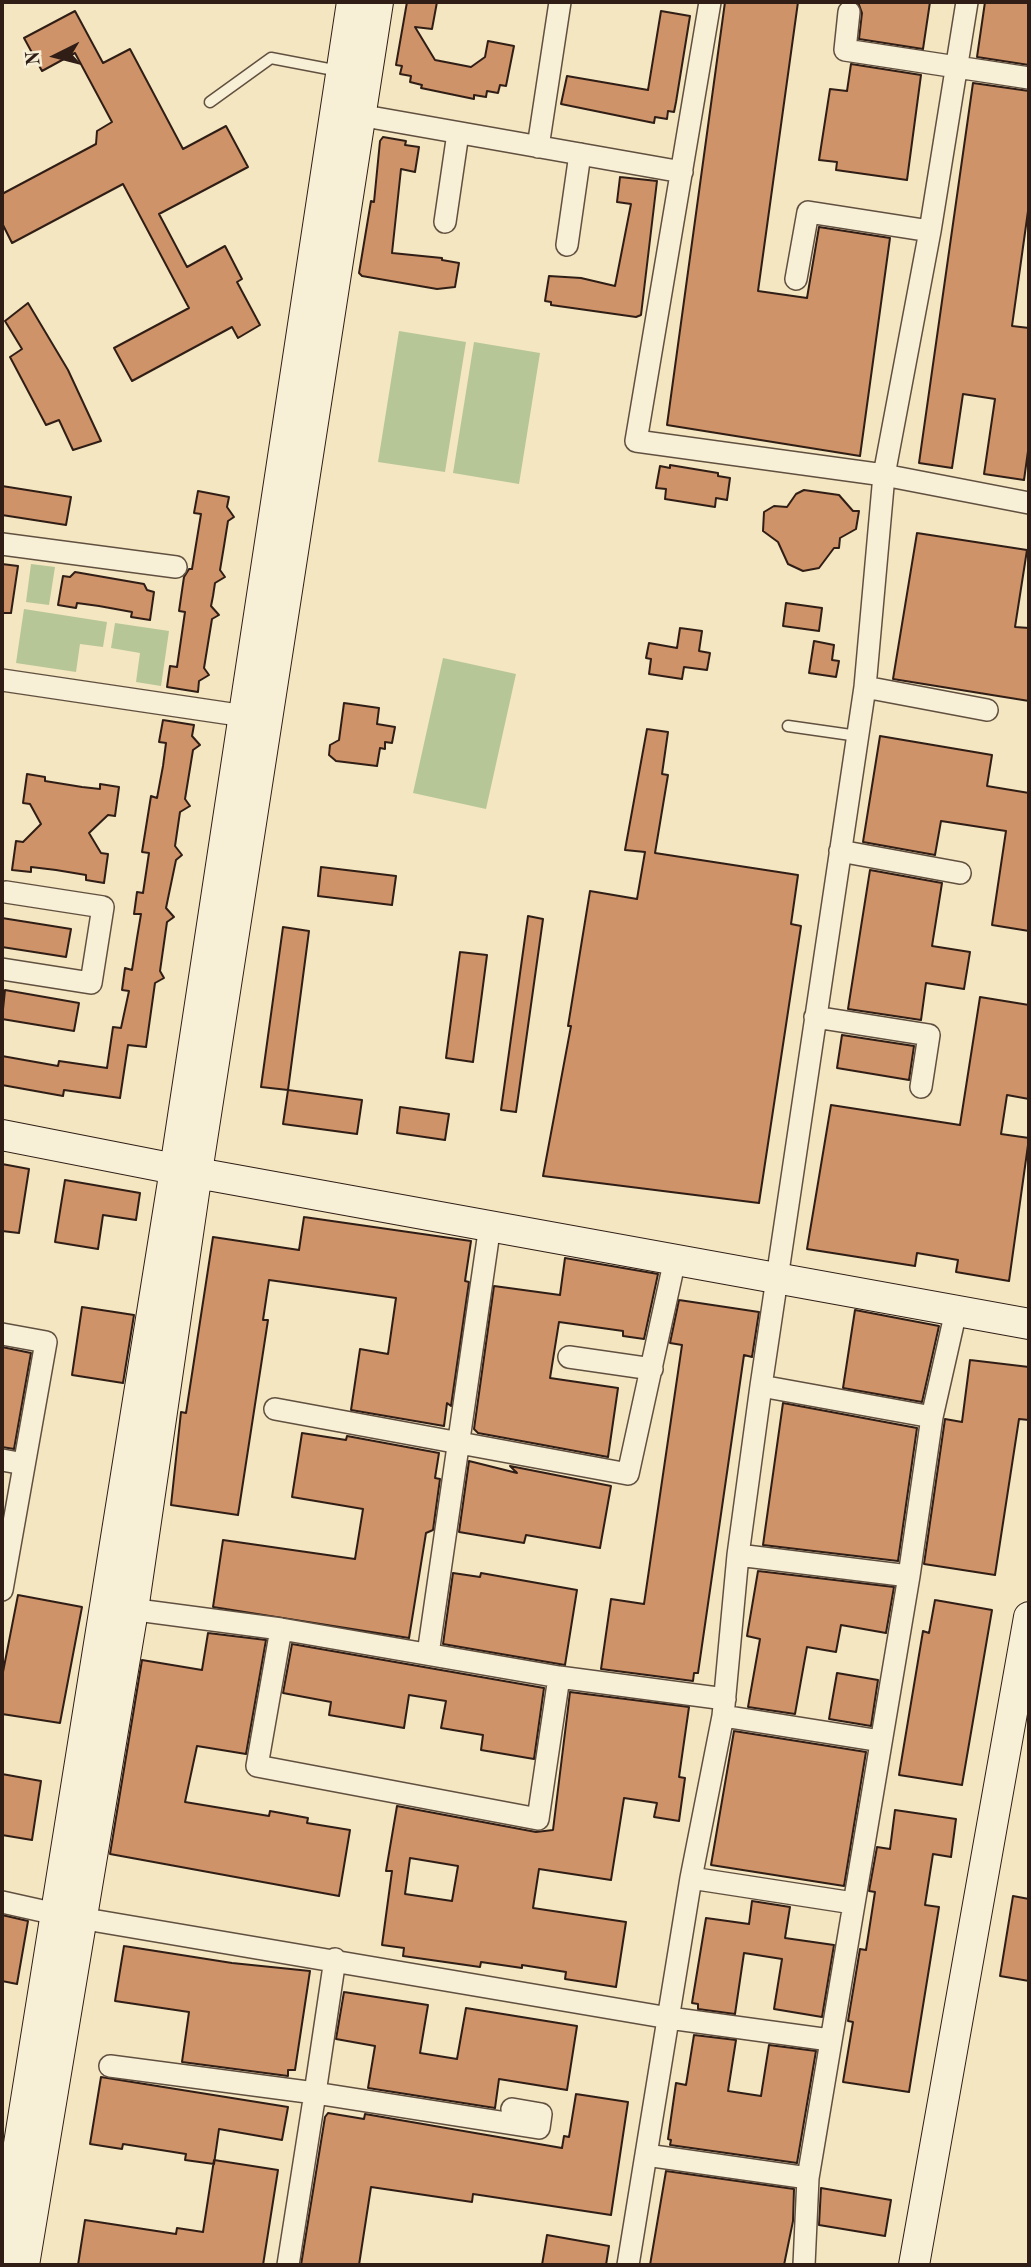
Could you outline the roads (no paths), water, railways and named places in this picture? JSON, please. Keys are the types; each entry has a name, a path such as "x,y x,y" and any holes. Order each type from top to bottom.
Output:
{"main road":[{"path":"186,1171 245,716 352,2"},
{"path":"24,2265 69,1916 186,1171 378,2"},
{"path":"2,1135 186,1171 1029,1324"},
{"path":"914,2265 1029,1617"},
{"path":"2,2250 69,1916"}],"street":[{"path":"538,147 560,2"},
{"path":"710,2 636,442 884,475 1029,503"},
{"path":"628,2265 691,1878 724,1707 738,1555 761,1385 865,687 884,475 930,231 967,2"},
{"path":"849,12 845,50 1029,78"},
{"path":"359,115 682,172"},
{"path":"445,222 458,133"},
{"path":"566,245 580,154"},
{"path":"796,279 808,212 930,231"},
{"path":"2,544 176,567"},
{"path":"2,680 245,716"},
{"path":"865,687 987,710"},
{"path":"840,851 960,873"},
{"path":"2,969 91,983 103,907 6,892"},
{"path":"815,1017 929,1035 921,1087"},
{"path":"428,1654 490,1225"},
{"path":"275,1409 628,1474 675,1259"},
{"path":"803,2265 808,2178 830,2040 909,1576 932,1417 957,1311"},
{"path":"2,1334 46,1342 2,1590"},
{"path":"569,1357 652,1369"},
{"path":"761,1385 932,1417"},
{"path":"2,1460 24,1464"},
{"path":"738,1555 909,1576"},
{"path":"119,1607 281,1629 559,1677 724,1707 881,1741"},
{"path":"281,1629 257,1766 538,1819 559,1677"},
{"path":"691,1878 853,1903"},
{"path":"2,1902 69,1916 335,1959 669,2018 830,2040"},
{"path":"288,2265 335,1959"},
{"path":"110,2066 539,2128 541,2114 512,2109"},
{"path":"646,2155 808,2178"}],"lane":[{"path":"210,102 271,58 342,71"},
{"path":"788,726 858,736"}]}
